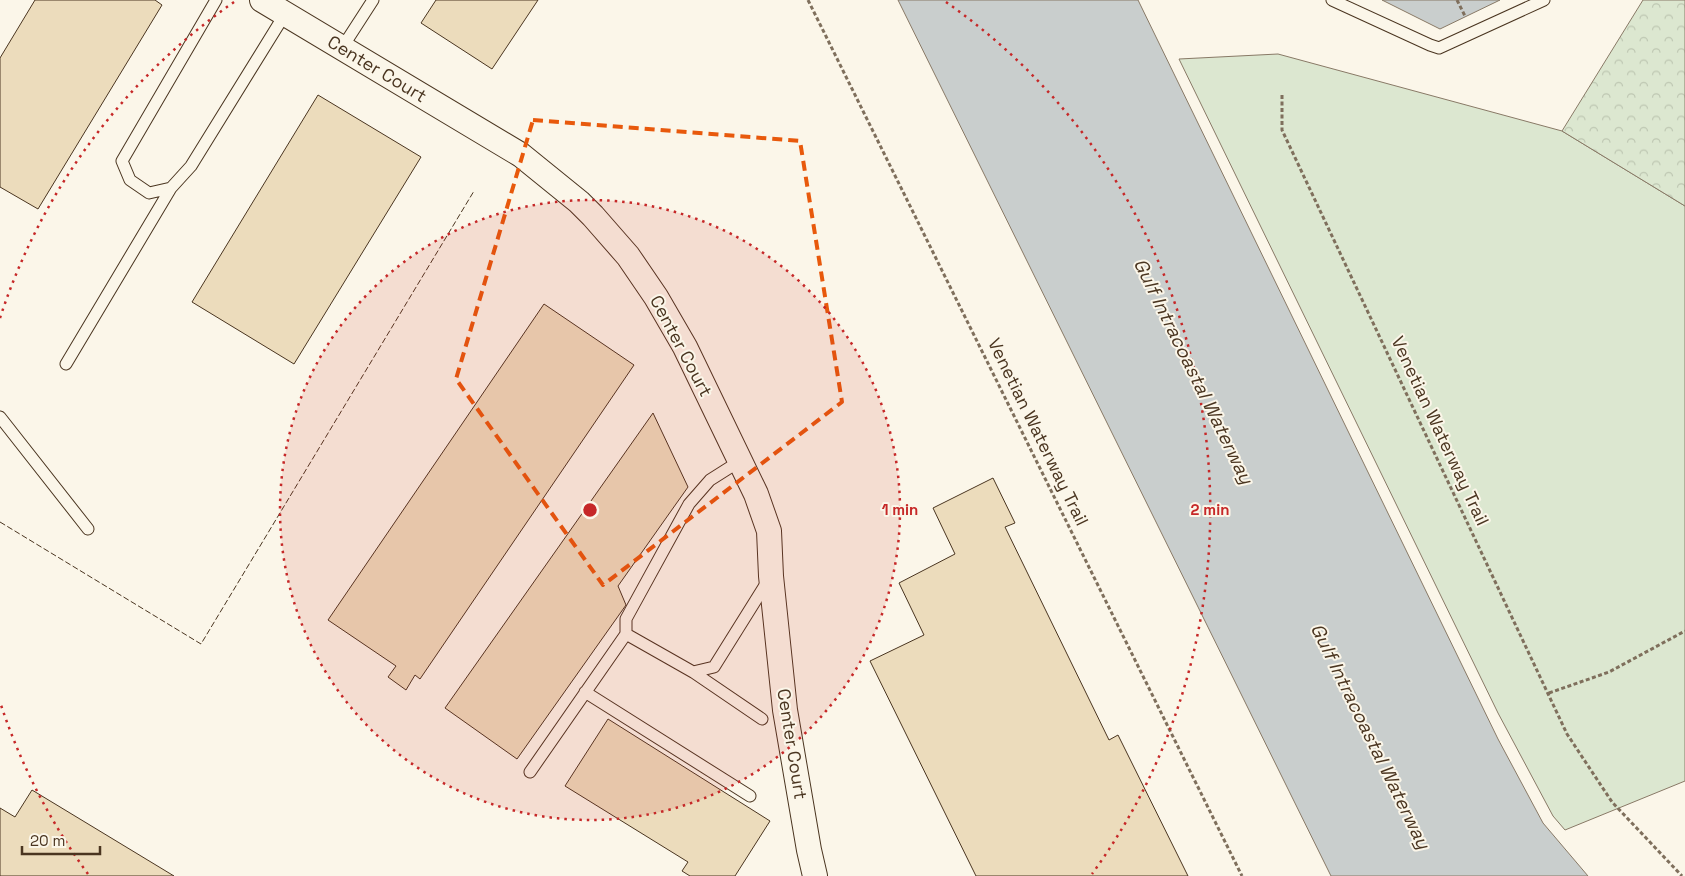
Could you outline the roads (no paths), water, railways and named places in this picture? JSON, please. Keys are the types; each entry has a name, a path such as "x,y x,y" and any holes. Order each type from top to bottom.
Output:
{"street":[{"name":"Center Court","path":"262,0 521,155 586,209 628,256 656,297 685,348 756,494 769,531 771,576 785,710 815,876"}],"lane":[{"path":"171,188 149,193 130,180 122,161 216,0"},
{"path":"342,48 373,0"},
{"path":"1332,0 1439,48 1544,0"},
{"path":"66,364 171,188 191,166 285,14"},
{"path":"0,417 88,529"},
{"path":"530,772 626,634 626,619 689,504 710,480 740,461"},
{"path":"693,672 714,666 771,576"},
{"path":"626,634 693,672 762,719"},
{"path":"585,692 750,796"}],"water":[{"name":"Gulf Intracoastal Waterway","path":"898,0 1138,0 1498,739 1543,823 1588,876 1331,876"},
{"path":"1382,0 1500,0 1440,29"}]}
